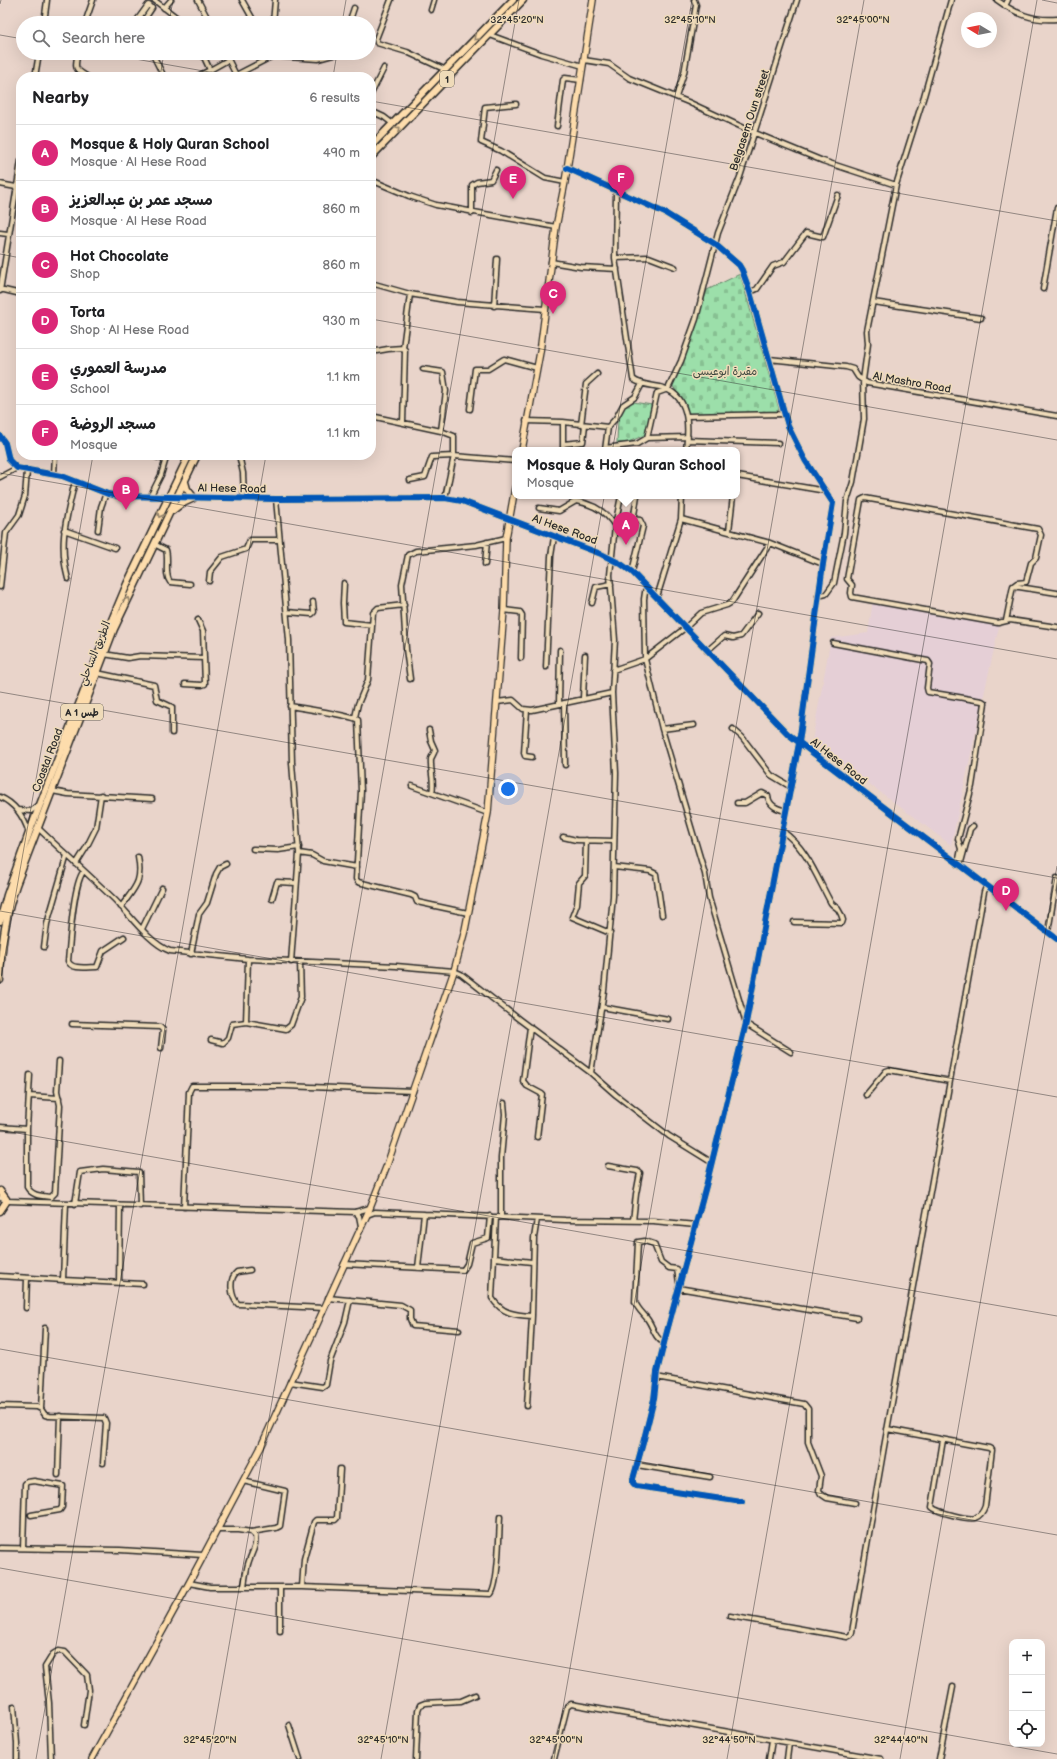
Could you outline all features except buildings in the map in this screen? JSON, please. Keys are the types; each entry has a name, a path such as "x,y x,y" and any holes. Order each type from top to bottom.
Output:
{"highway":[{"path":"376,141 513,0"},
{"name":"1","path":"376,152 523,0"},
{"name":"Coastal Road","path":"0,921 7,895 29,833 118,605 186,460"},
{"name":"الطريق الساحلي","path":"0,980 2,947 9,907 38,828 114,629 195,460"},
{"path":"170,513 181,504 194,498 186,489 185,482"},
{"path":"0,1191 4,1200 0,1211"}],"main road":[{"path":"522,447 537,368 556,227 565,182 593,0"},
{"path":"92,1759 189,1583 260,1449 370,1208 394,1148 454,971 466,930 488,813 504,610 506,538 513,499"}],"street":[{"path":"45,16 48,0"},
{"path":"87,16 93,0"},
{"path":"154,0 175,16"},
{"path":"164,8 171,0"},
{"path":"198,0 206,16"},
{"path":"242,0 251,16"},
{"path":"274,16 275,0"},
{"path":"391,0 376,39 377,43 408,52 446,70"},
{"path":"431,10 434,0"},
{"path":"676,97 684,73 696,4 694,0"},
{"name":"Belgasem Oun street","path":"668,389 681,361 696,319 715,244 755,133 797,0"},
{"path":"818,596 826,594 834,583 844,533 847,501 853,482 864,419 863,380 868,344 867,331 896,186 951,0"},
{"path":"997,0 1026,17 1057,20"},
{"path":"1005,6 1008,0"},
{"path":"140,16 149,5 152,8 147,16"},
{"path":"351,16 354,8"},
{"path":"490,35 541,54 584,63 609,64 629,78 676,97 755,133 823,161 896,186"},
{"path":"36,72 38,60"},
{"path":"77,60 76,68 80,72"},
{"path":"156,60 162,72"},
{"path":"205,60 210,70"},
{"path":"206,72 228,60 235,72"},
{"path":"243,72 263,60"},
{"path":"376,84 384,68"},
{"path":"557,126 562,80 565,78 581,80"},
{"path":"516,104 485,106 481,142 501,150 545,178 565,182"},
{"path":"376,113 393,124"},
{"path":"567,168 665,214 715,244 739,265 750,292 770,359 783,414 805,460 833,504 818,596 799,743 746,1023 696,1224 664,1344 656,1377 654,1399 633,1479 633,1483 636,1486 742,1502"},
{"path":"472,213 472,185 477,182 491,180 496,170"},
{"path":"376,182 409,196 436,205 472,213 556,227"},
{"path":"0,184 16,187 0,290 16,293"},
{"path":"616,192 616,269 633,379 642,384 668,389 679,400 687,416 686,447"},
{"path":"750,292 757,289 773,266 784,262 806,233 823,236 838,194"},
{"path":"1043,289 1057,208"},
{"path":"0,233 8,234"},
{"path":"616,258 649,257 675,267"},
{"path":"494,306 497,259"},
{"path":"551,262 581,267 616,269"},
{"path":"376,284 410,294 457,302 545,309"},
{"path":"403,423 405,350 403,348 410,294"},
{"path":"873,302 981,318"},
{"path":"376,351 403,348"},
{"name":"Al Mashro Road","path":"770,359 846,367 853,369 867,383 1057,416"},
{"path":"470,409 476,369 488,369 504,360 537,368"},
{"path":"423,370 443,372 446,391 441,431"},
{"path":"563,422 563,444 583,442 586,384 597,374"},
{"path":"605,447 608,427 616,418 623,405 635,397 642,384"},
{"path":"647,438 657,393 668,389"},
{"path":"687,416 783,414"},
{"path":"376,417 441,431 454,436 454,456 445,498"},
{"path":"526,421 563,422 608,427"},
{"path":"0,436 5,443 9,460 17,468 0,477"},
{"path":"617,447 636,444 647,438 778,443"},
{"path":"410,480 425,477 432,457 454,456 512,461"},
{"path":"54,474 55,460"},
{"path":"150,497 156,487 165,460"},
{"path":"240,460 243,474 244,498"},
{"name":"Al Hese Road","path":"17,468 27,471 54,474 75,480 106,493 124,496 276,499 445,498 462,501 612,559 632,572 785,731 799,743 1057,939"},
{"path":"0,587 6,533 8,528 19,516 25,496 27,471"},
{"path":"740,477 826,491"},
{"path":"68,579 65,565 64,530 75,480"},
{"path":"98,530 101,507 106,493"},
{"path":"1006,621 1013,586 1016,583 1026,582 1031,563 1036,558 1041,535 1036,528 864,498 861,500 847,579 852,585 851,596 998,623 1006,621 1057,627"},
{"path":"276,499 287,612 293,786 299,847 291,962"},
{"path":"539,508 559,511 575,499"},
{"path":"578,499 604,512 610,517 615,526"},
{"path":"591,1073 602,1007 610,933 614,867 616,773 615,723 612,693 615,640 611,584 615,526 620,499"},
{"path":"615,526 629,528 633,519 636,499"},
{"path":"657,598 681,520 682,499"},
{"path":"729,531 733,499"},
{"path":"632,572 643,526 640,520 633,519"},
{"path":"681,520 729,531 770,543 823,564"},
{"path":"64,530 115,548"},
{"path":"546,667 551,556 554,537"},
{"path":"410,679 406,649 402,584 404,568 409,553 476,545 506,538"},
{"path":"209,581 210,572 222,557 246,549 252,539 279,540"},
{"path":"485,564 487,542"},
{"path":"613,670 645,659 685,628 701,613 727,606 732,602 770,543"},
{"path":"154,544 166,550 168,556 168,578 170,582 190,584"},
{"path":"344,583 342,604 344,622 372,625"},
{"path":"592,603 596,587 611,584"},
{"path":"646,586 644,599 645,659 662,729 746,1023 791,1052"},
{"path":"1013,586 1057,593"},
{"path":"287,612 312,614 314,612 313,602"},
{"path":"355,717 358,704 368,680 373,613 378,608 404,605"},
{"path":"504,610 520,612 522,615 521,658"},
{"path":"707,651 724,636 733,638 741,636 758,613"},
{"path":"185,684 205,684 203,631 198,620"},
{"path":"833,643 928,661 930,664 927,688 928,692 982,701 985,703 972,786 958,839 962,848 959,865"},
{"path":"559,704 560,650"},
{"path":"104,654 128,658 140,656 204,658"},
{"path":"583,698 584,655"},
{"path":"97,673 154,685 157,700 172,707 172,733"},
{"path":"497,702 513,700 523,709 527,710 612,693"},
{"path":"564,703 565,765"},
{"path":"290,706 355,717 358,720 358,750 361,779 356,879 360,884 411,895 415,897 417,902 468,913"},
{"path":"527,710 524,754 532,757"},
{"path":"662,729 694,725"},
{"path":"733,729 742,737 771,775 791,787"},
{"path":"429,730 431,741 435,750 431,758 432,780 434,786 432,793"},
{"path":"412,786 488,813"},
{"path":"52,791 68,794 152,799"},
{"path":"737,803 745,803 762,793 768,796 769,800 778,809 786,811"},
{"path":"76,864 96,828 101,795"},
{"path":"0,797 17,810 25,821 29,833"},
{"path":"17,810 31,811 40,804"},
{"path":"959,865 970,829 973,826"},
{"path":"38,828 164,949 191,954 248,959 396,966 454,971 461,974 591,1073 616,1095 669,1136 711,1162"},
{"path":"782,831 793,839 798,845 818,877 832,905 839,911 843,920 842,923 794,922"},
{"path":"564,837 586,840 614,841"},
{"path":"586,840 585,876 579,883 577,904 572,917 610,933"},
{"path":"253,849 278,850 299,847"},
{"path":"299,853 312,856 323,861 357,868"},
{"path":"44,947 47,924 67,855"},
{"path":"121,907 138,882 141,871 138,857"},
{"path":"191,954 199,914 207,903 216,874 220,867 226,864"},
{"path":"614,867 650,871 656,874 662,915"},
{"path":"83,872 80,878 72,919 68,961 69,965 73,967 96,967 104,951 124,937"},
{"path":"1048,932 1057,880"},
{"path":"272,899 277,882 296,884"},
{"path":"730,1616 848,1636 851,1635 986,886"},
{"path":"142,929 162,888"},
{"path":"246,1022 248,959"},
{"path":"211,1040 223,1043 228,1038 232,1024 246,1022 286,1029 290,1027 301,997 300,962"},
{"path":"602,1007 668,1019"},
{"path":"72,1024 160,1027 163,1030 162,1048"},
{"path":"530,1027 523,1081 527,1086 542,1094 537,1137"},
{"path":"30,1075 27,1187 30,1193 51,1197 55,1193 59,1061"},
{"path":"866,1095 886,1071 889,1070 950,1081"},
{"path":"184,1207 189,1092 192,1086 285,1086 413,1091"},
{"path":"29,1096 59,1098"},
{"path":"501,1217 502,1158 505,1114 504,1103"},
{"path":"0,1127 28,1128"},
{"path":"608,1166 637,1171 640,1173 633,1221"},
{"path":"76,1204 80,1172 108,1170 136,1171 140,1173 140,1206"},
{"path":"4,1200 76,1204 355,1212 370,1208"},
{"path":"63,1280 66,1203"},
{"path":"119,1283 120,1205"},
{"path":"355,1212 359,1216 361,1226"},
{"path":"366,1216 375,1212 496,1216 537,1219 681,1222 696,1224"},
{"path":"418,1268 424,1214"},
{"path":"344,1264 458,1270 464,1268 467,1264 472,1243 486,1240 489,1236 490,1216"},
{"path":"496,1216 492,1296 494,1301 508,1313 532,1316"},
{"path":"526,1406 532,1316 532,1262 537,1219"},
{"path":"664,1344 657,1338 648,1320 635,1302 638,1242 645,1240 654,1244 661,1262 669,1268 677,1269 679,1286"},
{"path":"494,1258 532,1262"},
{"path":"250,1270 237,1272 233,1278 232,1295 238,1304 249,1306 288,1305 324,1308"},
{"path":"0,1276 143,1284"},
{"path":"26,1308 27,1278"},
{"path":"679,1286 857,1318"},
{"path":"328,1298 401,1305 410,1310 410,1319 413,1326 459,1330"},
{"path":"290,1382 323,1387 326,1385 328,1366 345,1322 350,1300"},
{"path":"41,1409 45,1328"},
{"path":"656,1377 804,1404 808,1409 808,1442 821,1476 819,1490 821,1494 827,1498 855,1503"},
{"path":"0,1406 37,1407 41,1409 45,1415 98,1417 105,1420 103,1463"},
{"path":"58,1475 60,1416"},
{"path":"887,1429 943,1440 992,1450 983,1511 977,1517 972,1519 957,1516 936,1511 932,1507 943,1440"},
{"path":"637,1466 710,1477"},
{"path":"302,1587 304,1559 315,1520 335,1520 337,1518 340,1470"},
{"path":"23,1548 25,1484 27,1482 34,1481 63,1486 62,1506 60,1510 30,1515"},
{"path":"216,1530 238,1530 250,1532 280,1526 285,1491 243,1481"},
{"path":"189,1583 210,1587 302,1587 490,1594 494,1586 498,1559 500,1517"},
{"path":"244,1587 248,1562 254,1552 256,1542 255,1536 250,1532"},
{"path":"0,1548 120,1550 203,1555"},
{"path":"280,1587 280,1631"},
{"path":"51,1759 49,1703 44,1667 53,1654 58,1651 65,1652 87,1675 89,1690 84,1725"},
{"path":"939,1759 952,1687"},
{"path":"416,1759 418,1710 420,1705 425,1703 461,1701 475,1695"},
{"path":"554,1759 567,1707 571,1704 881,1759"},
{"path":"14,1706 17,1759"},
{"path":"289,1725 300,1759"},
{"path":"769,1759 772,1740"},
{"path":"787,1759 789,1743"}],"shaded area":[{"path":"873,600 999,626 951,845 812,741 831,638 868,633"}],"green space":[{"name":"مقبرة ابوعيسى","path":"740,274 779,409 777,412 691,414 687,412 672,385 690,344 707,290"},
{"path":"633,402 652,405 645,435 626,443 617,443 618,418 626,404"}],"cycle path":[{"path":"567,168 665,213 715,244 739,265 750,292 788,426 805,460 833,503 823,564 799,743 746,1023 706,1186 666,1335 657,1372 654,1399 633,1479 633,1483 636,1486 742,1502"},
{"path":"0,436 5,443 9,460 17,468 62,476 108,494 118,496 276,499 445,498 462,501 601,554 621,564 632,572 788,734 1057,939"}],"place":[{"name":"مسجد الروضة","path":"621,198"},
{"name":"مدرسة العموري","path":"513,199"},
{"name":"Hot Chocolate","path":"553,314"},
{"name":"مسجد عمر بن عبدالعزيز","path":"126,510"},
{"name":"Mosque & Holy Quran School","path":"626,545"},
{"name":"Torta","path":"1006,911"}]}
